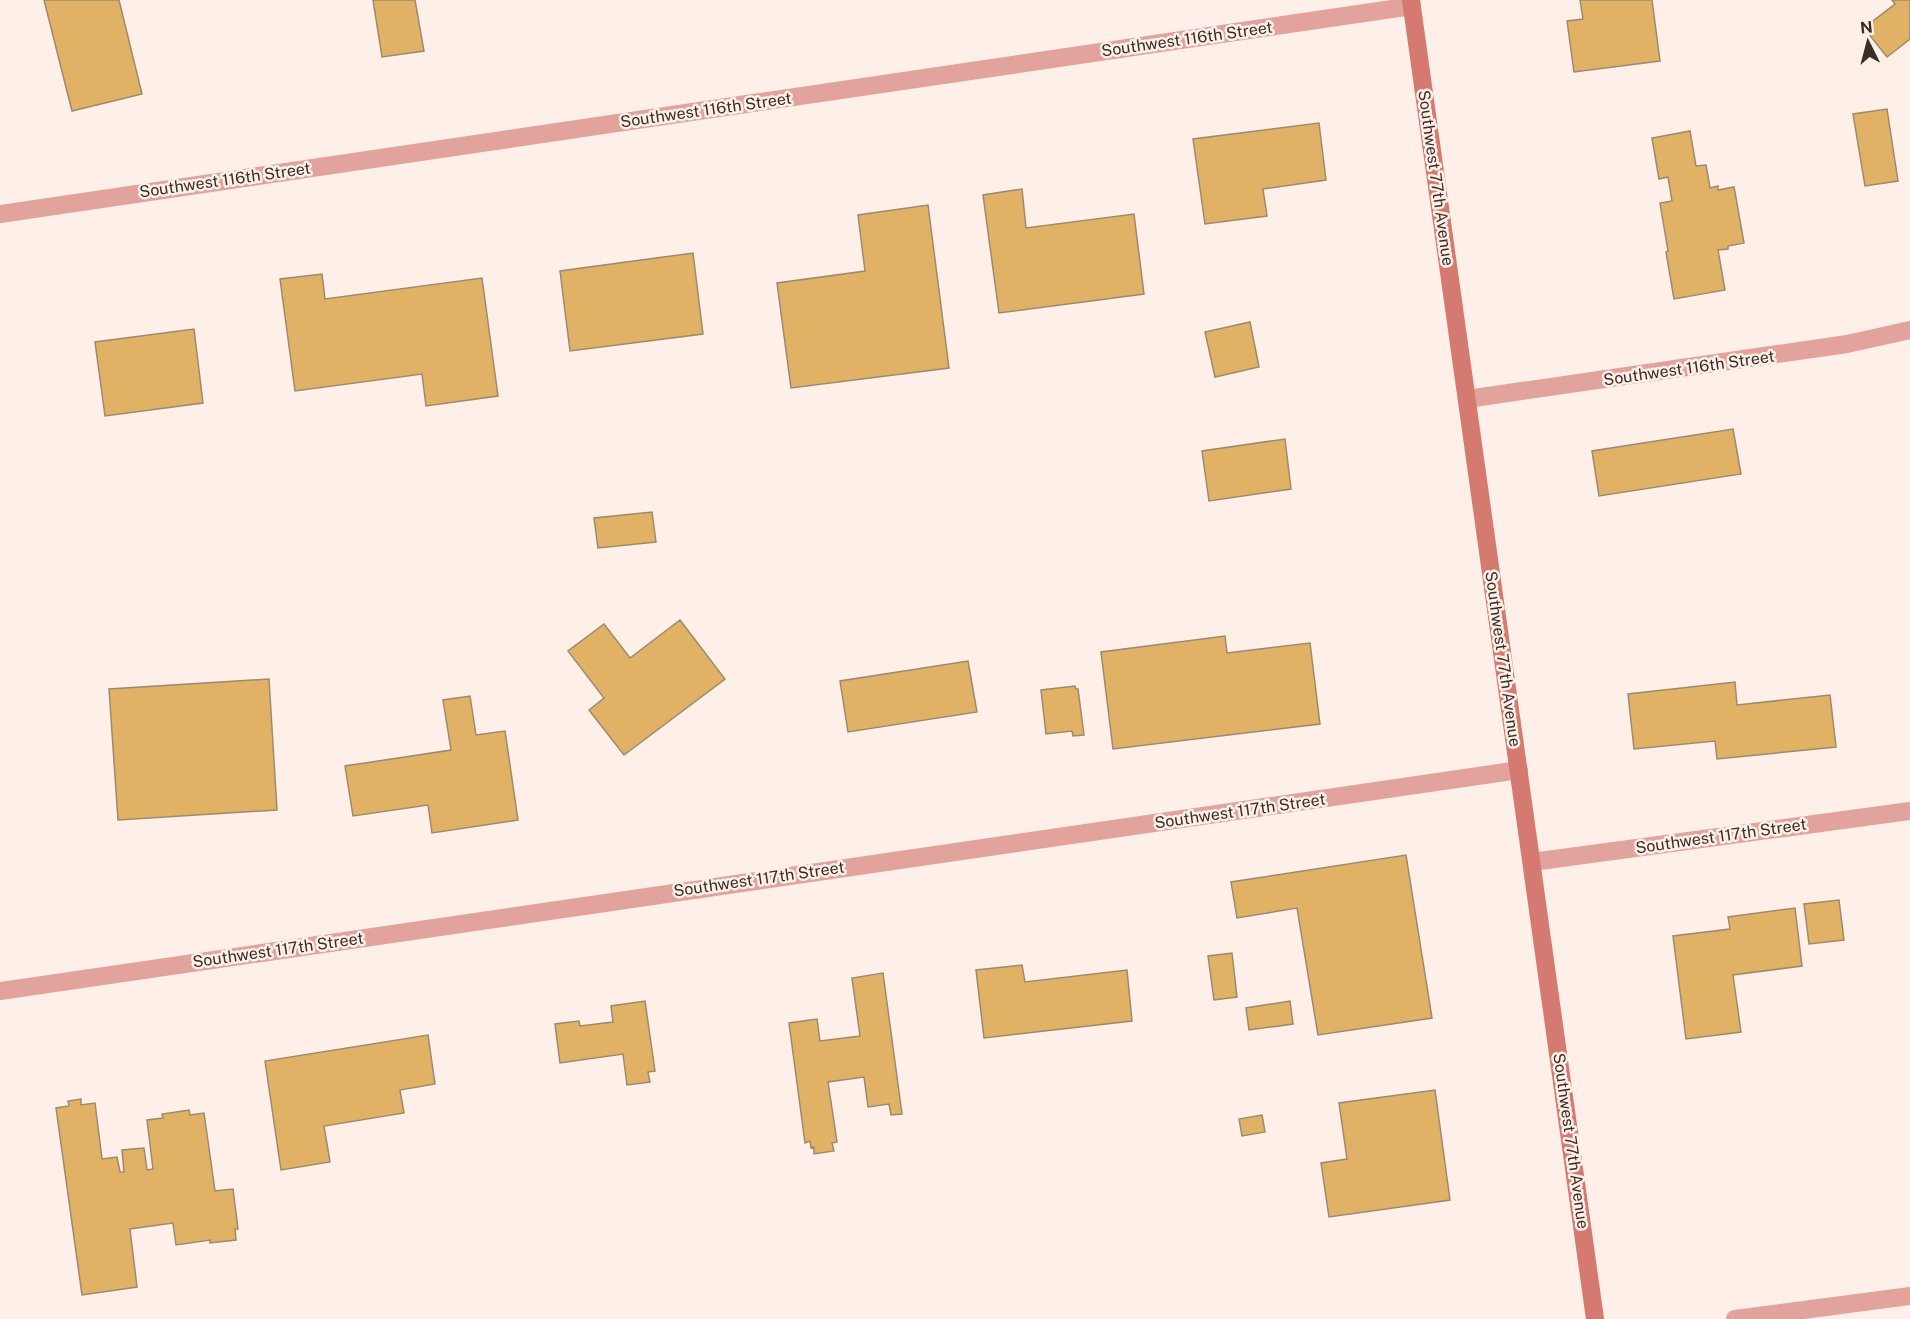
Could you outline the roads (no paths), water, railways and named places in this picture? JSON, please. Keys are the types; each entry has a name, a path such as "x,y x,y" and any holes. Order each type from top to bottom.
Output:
{"street":[{"name":"Southwest 116th Street","path":"0,214 1412,3"},
{"name":"Southwest 77th Avenue","path":"1412,3 1595,1319"},
{"name":"Southwest 116th Street","path":"1467,399 1528,392 1847,344 1910,330"},
{"name":"Southwest 117th Street","path":"0,991 1519,770"},
{"name":"Southwest 117th Street","path":"1532,862 1910,811"},
{"path":"1735,1319 1910,1296"}]}
